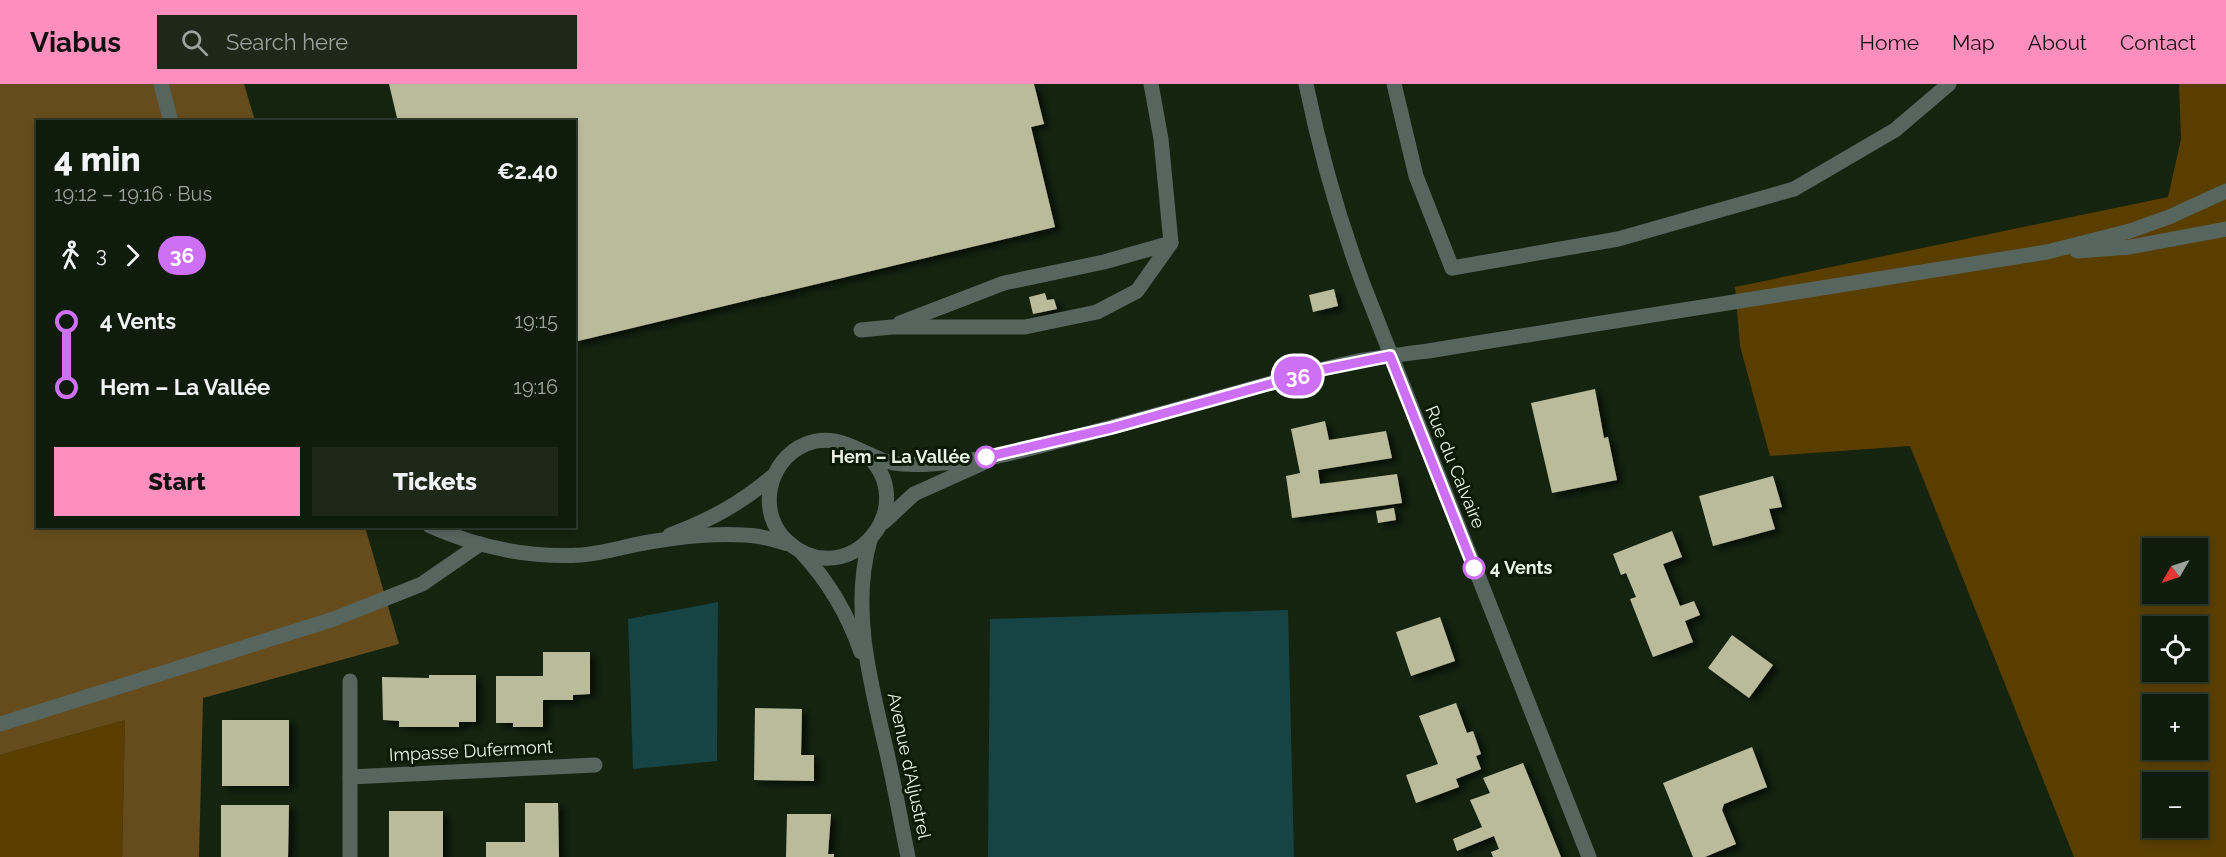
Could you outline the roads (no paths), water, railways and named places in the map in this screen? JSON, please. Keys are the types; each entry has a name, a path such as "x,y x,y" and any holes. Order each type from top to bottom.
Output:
{"street":[{"path":"161,84 170,120"},
{"path":"861,330 892,327 1025,327 1097,312 1137,291 1171,243 1161,140 1151,84"},
{"name":"Rue du Calvaire","path":"1306,84 1319,147 1346,236 1390,356 1589,857"},
{"path":"1394,84 1416,176 1452,268 1618,239 1794,189 1895,130 1948,84"},
{"path":"650,542 734,507 773,476 790,453 807,443 817,441 847,443 875,459 905,465 997,456 1111,428 1350,363 2047,252 2130,231 2169,217 2226,191"},
{"path":"2047,252 2130,247 2226,229"},
{"path":"892,327 1004,283 1104,262 1171,243"},
{"path":"864,452 877,467 885,485 887,505 882,524"},
{"path":"436,528 480,544 516,552 553,555 583,555 650,542 745,535 766,538 818,557 837,557 855,551 870,540 882,524 914,494 997,456"},
{"path":"773,476 769,495 771,514 778,531 796,548"},
{"name":"Avenue d'Aljustrel","path":"870,540 861,584 865,645 908,857"},
{"path":"0,723 334,619 422,584 480,544"},
{"name":"Avenue d'Aljustrel","path":"796,548 817,569 834,593 857,642 871,683"},
{"path":"350,681 350,857"},
{"name":"Impasse Dufermont","path":"350,777 595,765"}],"water":[{"path":"718,602 717,761 633,769 628,619"},
{"path":"1288,610 1294,857 988,857 990,619"}],"place":[{"name":"Hem – La Vallée","path":"986,457"},
{"name":"4 Vents","path":"1474,568"}]}
